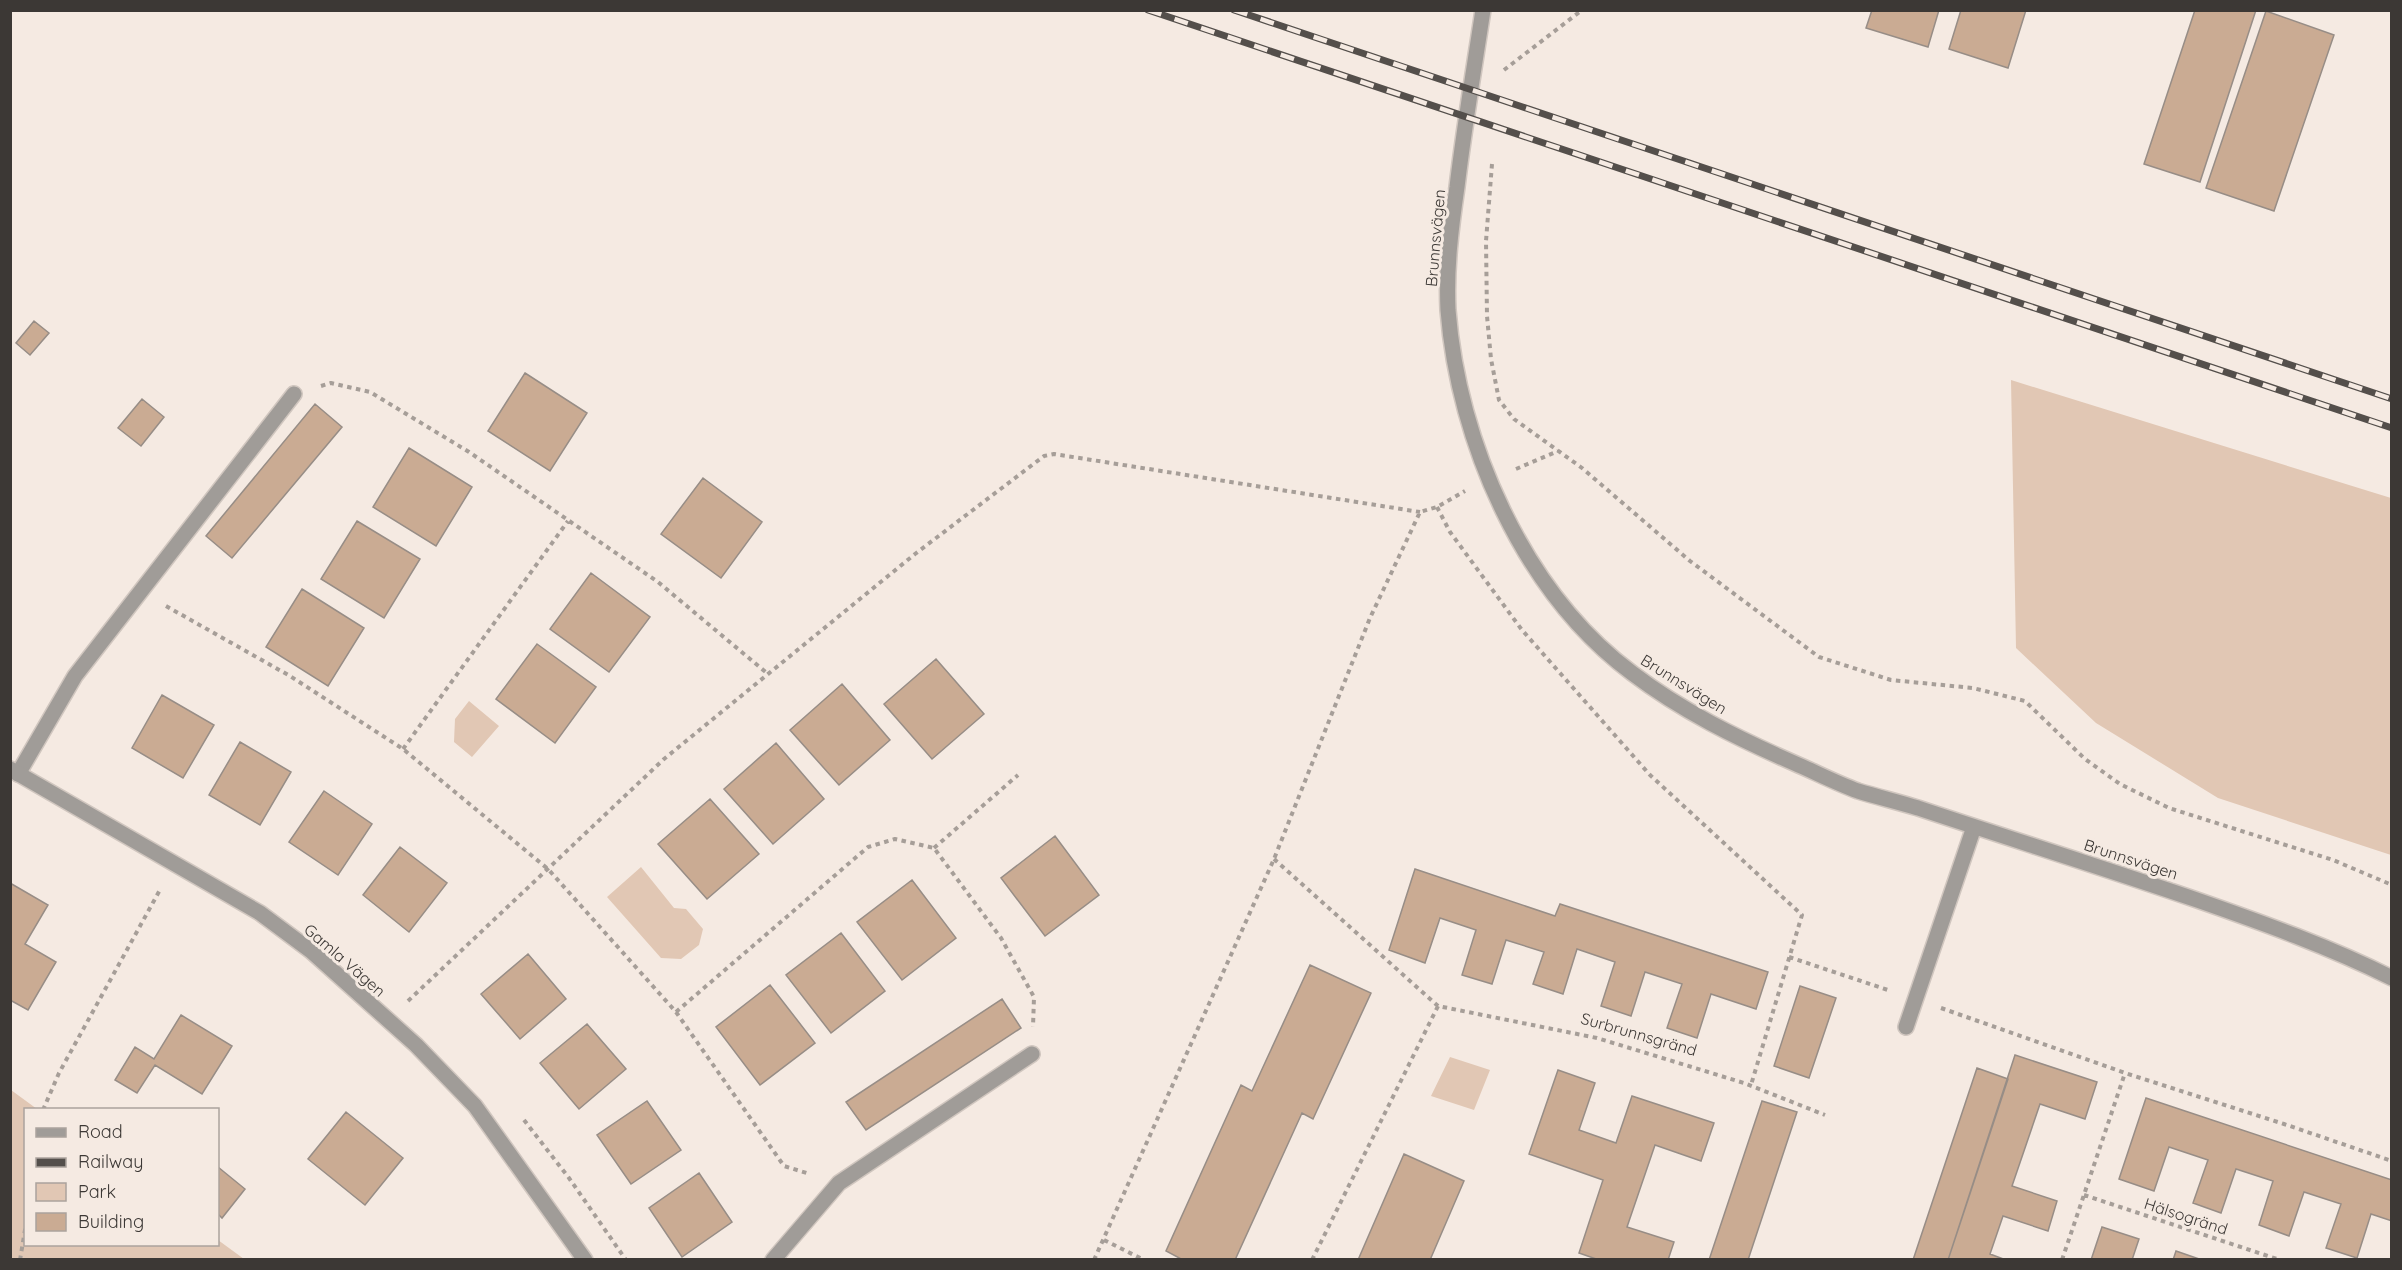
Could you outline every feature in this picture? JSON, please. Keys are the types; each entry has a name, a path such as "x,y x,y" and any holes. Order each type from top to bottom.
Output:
{"street":[{"name":"Brunnsvägen","path":"1483,10 1464,133 1448,273 1452,352 1474,441 1490,480 1543,579 1567,611 1597,644 1632,674 1702,720 1855,790 2120,874 2258,921 2391,978"},
{"path":"14,772 75,676 294,394"},
{"name":"Gamla Vägen","path":"14,772 260,913 311,951 416,1045 475,1106 585,1260"},
{"path":"1906,1027 1974,827"},
{"path":"773,1260 839,1183 1032,1054"}],"path":[{"path":"1502,62 1501,73 1582,10"},
{"path":"1492,158 1486,241 1487,316 1491,359 1499,400 1514,419 1582,468 1690,561 1819,657 1891,680 1973,688 2025,701 2085,759 2120,784 2169,808 2333,860 2391,885"},
{"path":"294,394 331,383 370,392 469,452 658,582 768,674"},
{"path":"390,1022 409,1000 664,759 915,554 1044,456 1054,454 1420,512 1437,507 1490,480 1558,451"},
{"path":"1437,507 1450,532 1522,630 1650,775 1802,915 1750,1085"},
{"path":"1094,1260 1274,859 1370,618 1420,512"},
{"path":"403,749 567,521"},
{"path":"141,591 290,676 403,749 548,869 676,1012 784,1166 839,1183"},
{"path":"933,848 1018,775"},
{"path":"676,1012 867,848 895,839 933,848 1001,938 1034,997 1032,1054"},
{"path":"1274,859 1438,1006 1312,1260"},
{"path":"44,1108 59,1073 174,864"},
{"path":"1789,957 2125,1073 2391,1161"},
{"name":"Surbrunnsgränd","path":"1438,1006 1597,1038 1750,1085 1825,1115"},
{"path":"2062,1260 2125,1073"},
{"name":"Hälsogränd","path":"2084,1195 2280,1260"},
{"path":"20,1260 24,1236"},
{"path":"1104,1240 1144,1260"}],"green space":[{"path":"2011,380 2391,498 2391,855 2218,798 2096,723 2016,648"},
{"path":"469,701 499,726 472,757 454,742 455,719"},
{"path":"641,867 674,908 686,909 703,929 699,945 681,959 661,958 607,897"},
{"path":"1450,1057 1490,1070 1474,1110 1431,1096"},
{"path":"11,1090 36,1108 24,1108 24,1246 219,1246 219,1241 244,1259 11,1259"}],"building":[{"path":"1872,10 1939,10 1928,47 1866,28"},
{"path":"1961,10 2026,10 2008,68 1949,49"},
{"path":"2195,10 2256,10 2200,182 2144,164"},
{"path":"2266,11 2334,35 2274,211 2206,188"},
{"path":"34,321 49,333 30,355 16,343"},
{"path":"525,373 587,413 550,471 488,431"},
{"path":"142,399 164,417 141,446 118,428"},
{"path":"315,404 342,427 232,558 206,536"},
{"path":"409,448 472,487 436,546 373,507"},
{"path":"703,478 762,522 721,578 661,534"},
{"path":"357,521 420,559 384,618 321,579"},
{"path":"591,573 650,617 609,672 550,629"},
{"path":"302,589 364,628 328,686 266,647"},
{"path":"537,644 596,687 555,743 496,699"},
{"path":"936,659 984,714 932,759 884,704"},
{"path":"842,684 890,740 839,785 790,730"},
{"path":"162,695 214,725 183,778 132,748"},
{"path":"240,742 291,772 260,825 209,795"},
{"path":"776,743 824,799 773,844 724,789"},
{"path":"324,791 372,824 338,875 289,842"},
{"path":"710,799 759,854 707,899 658,844"},
{"path":"1055,836 1099,895 1045,936 1001,878"},
{"path":"400,847 447,883 409,932 363,895"},
{"path":"1415,869 1555,916 1560,904 1768,972 1756,1009 1711,994 1697,1038 1667,1028 1682,984 1645,972 1631,1016 1601,1006 1615,962 1577,949 1563,994 1533,984 1544,952 1506,940 1492,984 1462,975 1476,930 1440,918 1425,963 1389,950"},
{"path":"912,880 956,938 902,980 857,922"},
{"path":"10,883 48,905 25,944 56,962 28,1010 10,1000"},
{"path":"841,933 885,991 831,1033 786,975"},
{"path":"528,954 566,999 520,1039 481,994"},
{"path":"1310,965 1371,993 1313,1119 1302,1113 1235,1260 1183,1260 1166,1251 1241,1085 1252,1091"},
{"path":"770,985 815,1043 760,1085 716,1027"},
{"path":"1800,986 1836,998 1809,1078 1774,1066"},
{"path":"1002,999 1021,1028 866,1130 846,1102"},
{"path":"181,1015 232,1046 202,1094 155,1065 137,1093 115,1080 135,1047 154,1059"},
{"path":"587,1024 626,1069 579,1109 540,1063"},
{"path":"2015,1055 2097,1082 2085,1119 2040,1104 2012,1186 2057,1201 2048,1231 2003,1216 1990,1254 2006,1260 1948,1260"},
{"path":"1977,1068 2008,1079 1948,1260 1913,1260"},
{"path":"1558,1070 1595,1083 1579,1130 1616,1143 1632,1096 1714,1123 1701,1161 1655,1145 1627,1227 1674,1242 1668,1260 1599,1260 1579,1253 1603,1180 1529,1154"},
{"path":"2146,1098 2392,1180 2392,1221 2371,1214 2357,1258 2326,1248 2341,1204 2304,1192 2289,1236 2259,1225 2273,1181 2236,1169 2221,1213 2193,1203 2208,1160 2169,1147 2154,1191 2119,1179"},
{"path":"647,1101 681,1150 631,1184 597,1135"},
{"path":"1762,1101 1797,1112 1748,1260 1709,1260"},
{"path":"346,1112 403,1158 365,1205 308,1159"},
{"path":"1404,1154 1464,1181 1430,1260 1358,1260"},
{"path":"219,1168 245,1189 222,1218 219,1215"},
{"path":"699,1173 732,1222 682,1257 649,1208"},
{"path":"2102,1227 2139,1239 2132,1260 2091,1260"},
{"path":"2176,1251 2202,1260 2173,1260"}],"railway":[{"path":"1148,10 2392,428"},
{"path":"1234,10 2392,399"}]}
